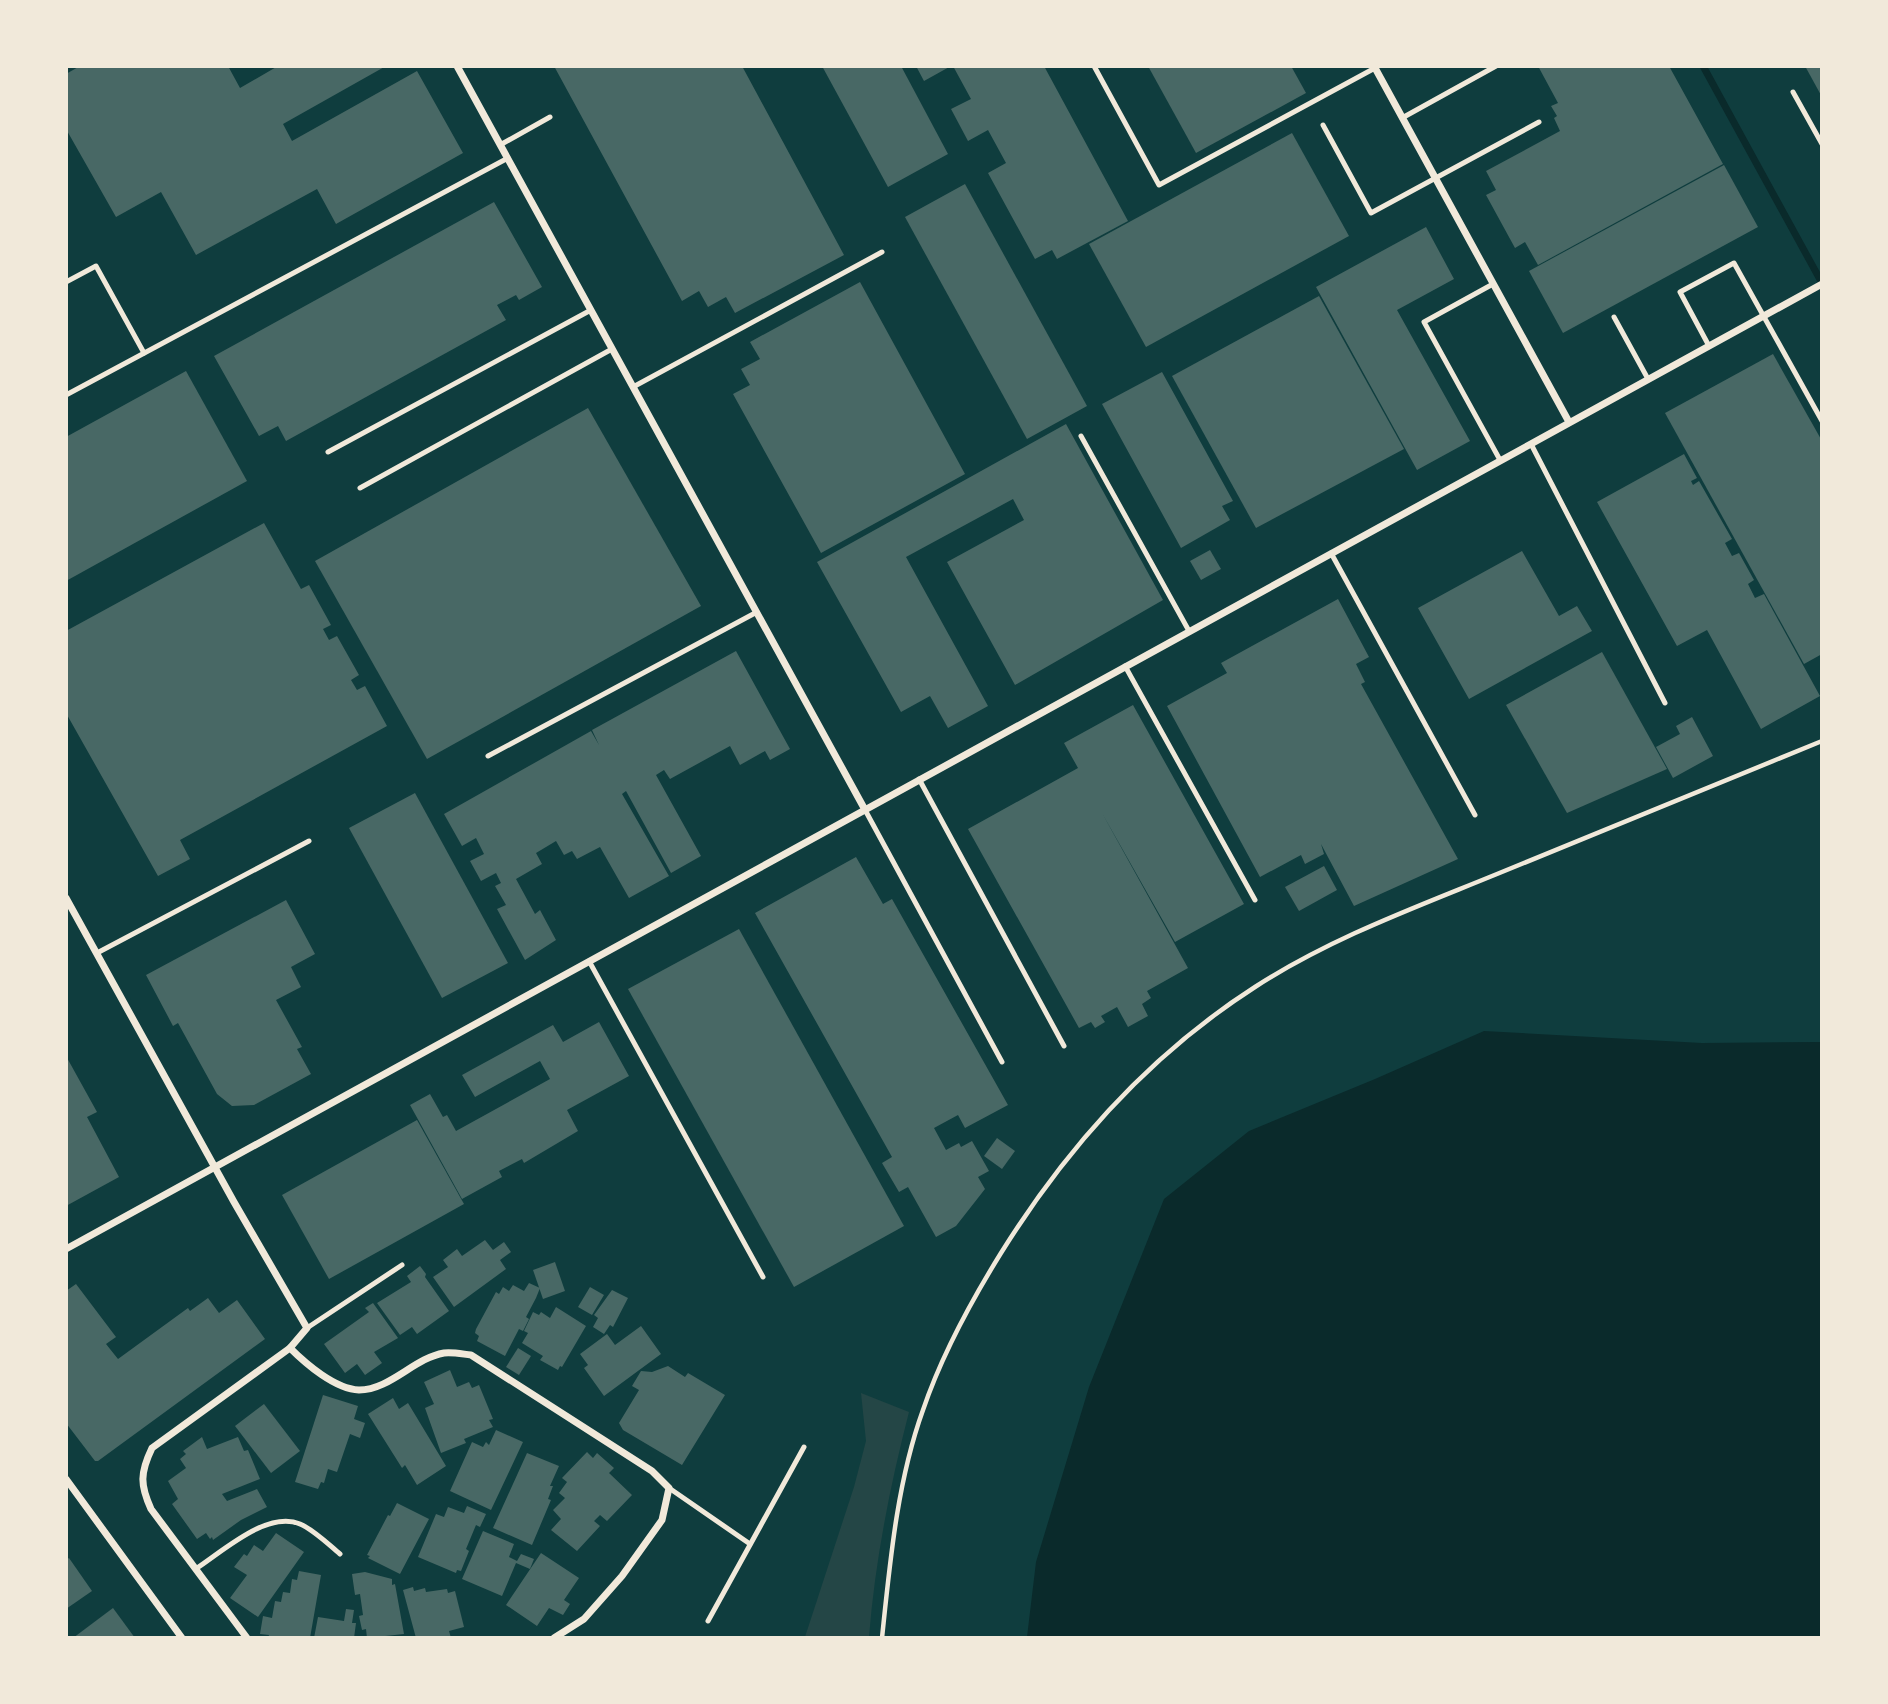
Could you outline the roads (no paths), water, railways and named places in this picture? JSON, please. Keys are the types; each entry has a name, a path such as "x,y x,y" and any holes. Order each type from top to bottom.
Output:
{"street":[{"path":"457,66 864,808"},
{"path":"1374,67 1569,422"},
{"path":"66,1249 864,808 1822,284"},
{"path":"66,898 307,1328 290,1348 152,1448 145,1464 143,1492 151,1509 247,1637"},
{"path":"290,1348 309,1367 344,1387 360,1390 378,1385 441,1354 471,1355 652,1471 669,1488 662,1520 622,1576 584,1619 554,1637"},
{"path":"66,1479 182,1637"},
{"path":"66,1496 75,1491"}],"lane":[{"path":"1094,66 1159,185 1374,67"},
{"path":"1402,118 1496,66"},
{"path":"1793,92 1822,144"},
{"path":"500,145 550,117"},
{"path":"1323,125 1371,213 1539,122"},
{"path":"66,395 508,158"},
{"path":"633,387 882,253"},
{"path":"1709,346 1680,292 1734,263 1822,421"},
{"path":"66,282 96,266 144,353"},
{"path":"1493,284 1424,322 1500,460"},
{"path":"328,452 591,310"},
{"path":"1614,317 1648,379"},
{"path":"360,488 612,349"},
{"path":"1082,436 1189,631"},
{"path":"1531,444 1665,703"},
{"path":"1331,553 1475,815"},
{"path":"488,756 757,612"},
{"path":"1125,666 1255,900"},
{"path":"919,779 1065,1046"},
{"path":"864,808 1002,1062"},
{"path":"97,953 309,841"},
{"path":"589,961 763,1277"},
{"path":"307,1328 402,1265"},
{"path":"708,1621 804,1447"},
{"path":"669,1488 750,1544"},
{"path":"197,1568 260,1526 275,1521 288,1520 302,1524 340,1553"}],"waterway":[{"path":"1703,66 1822,283"}]}
